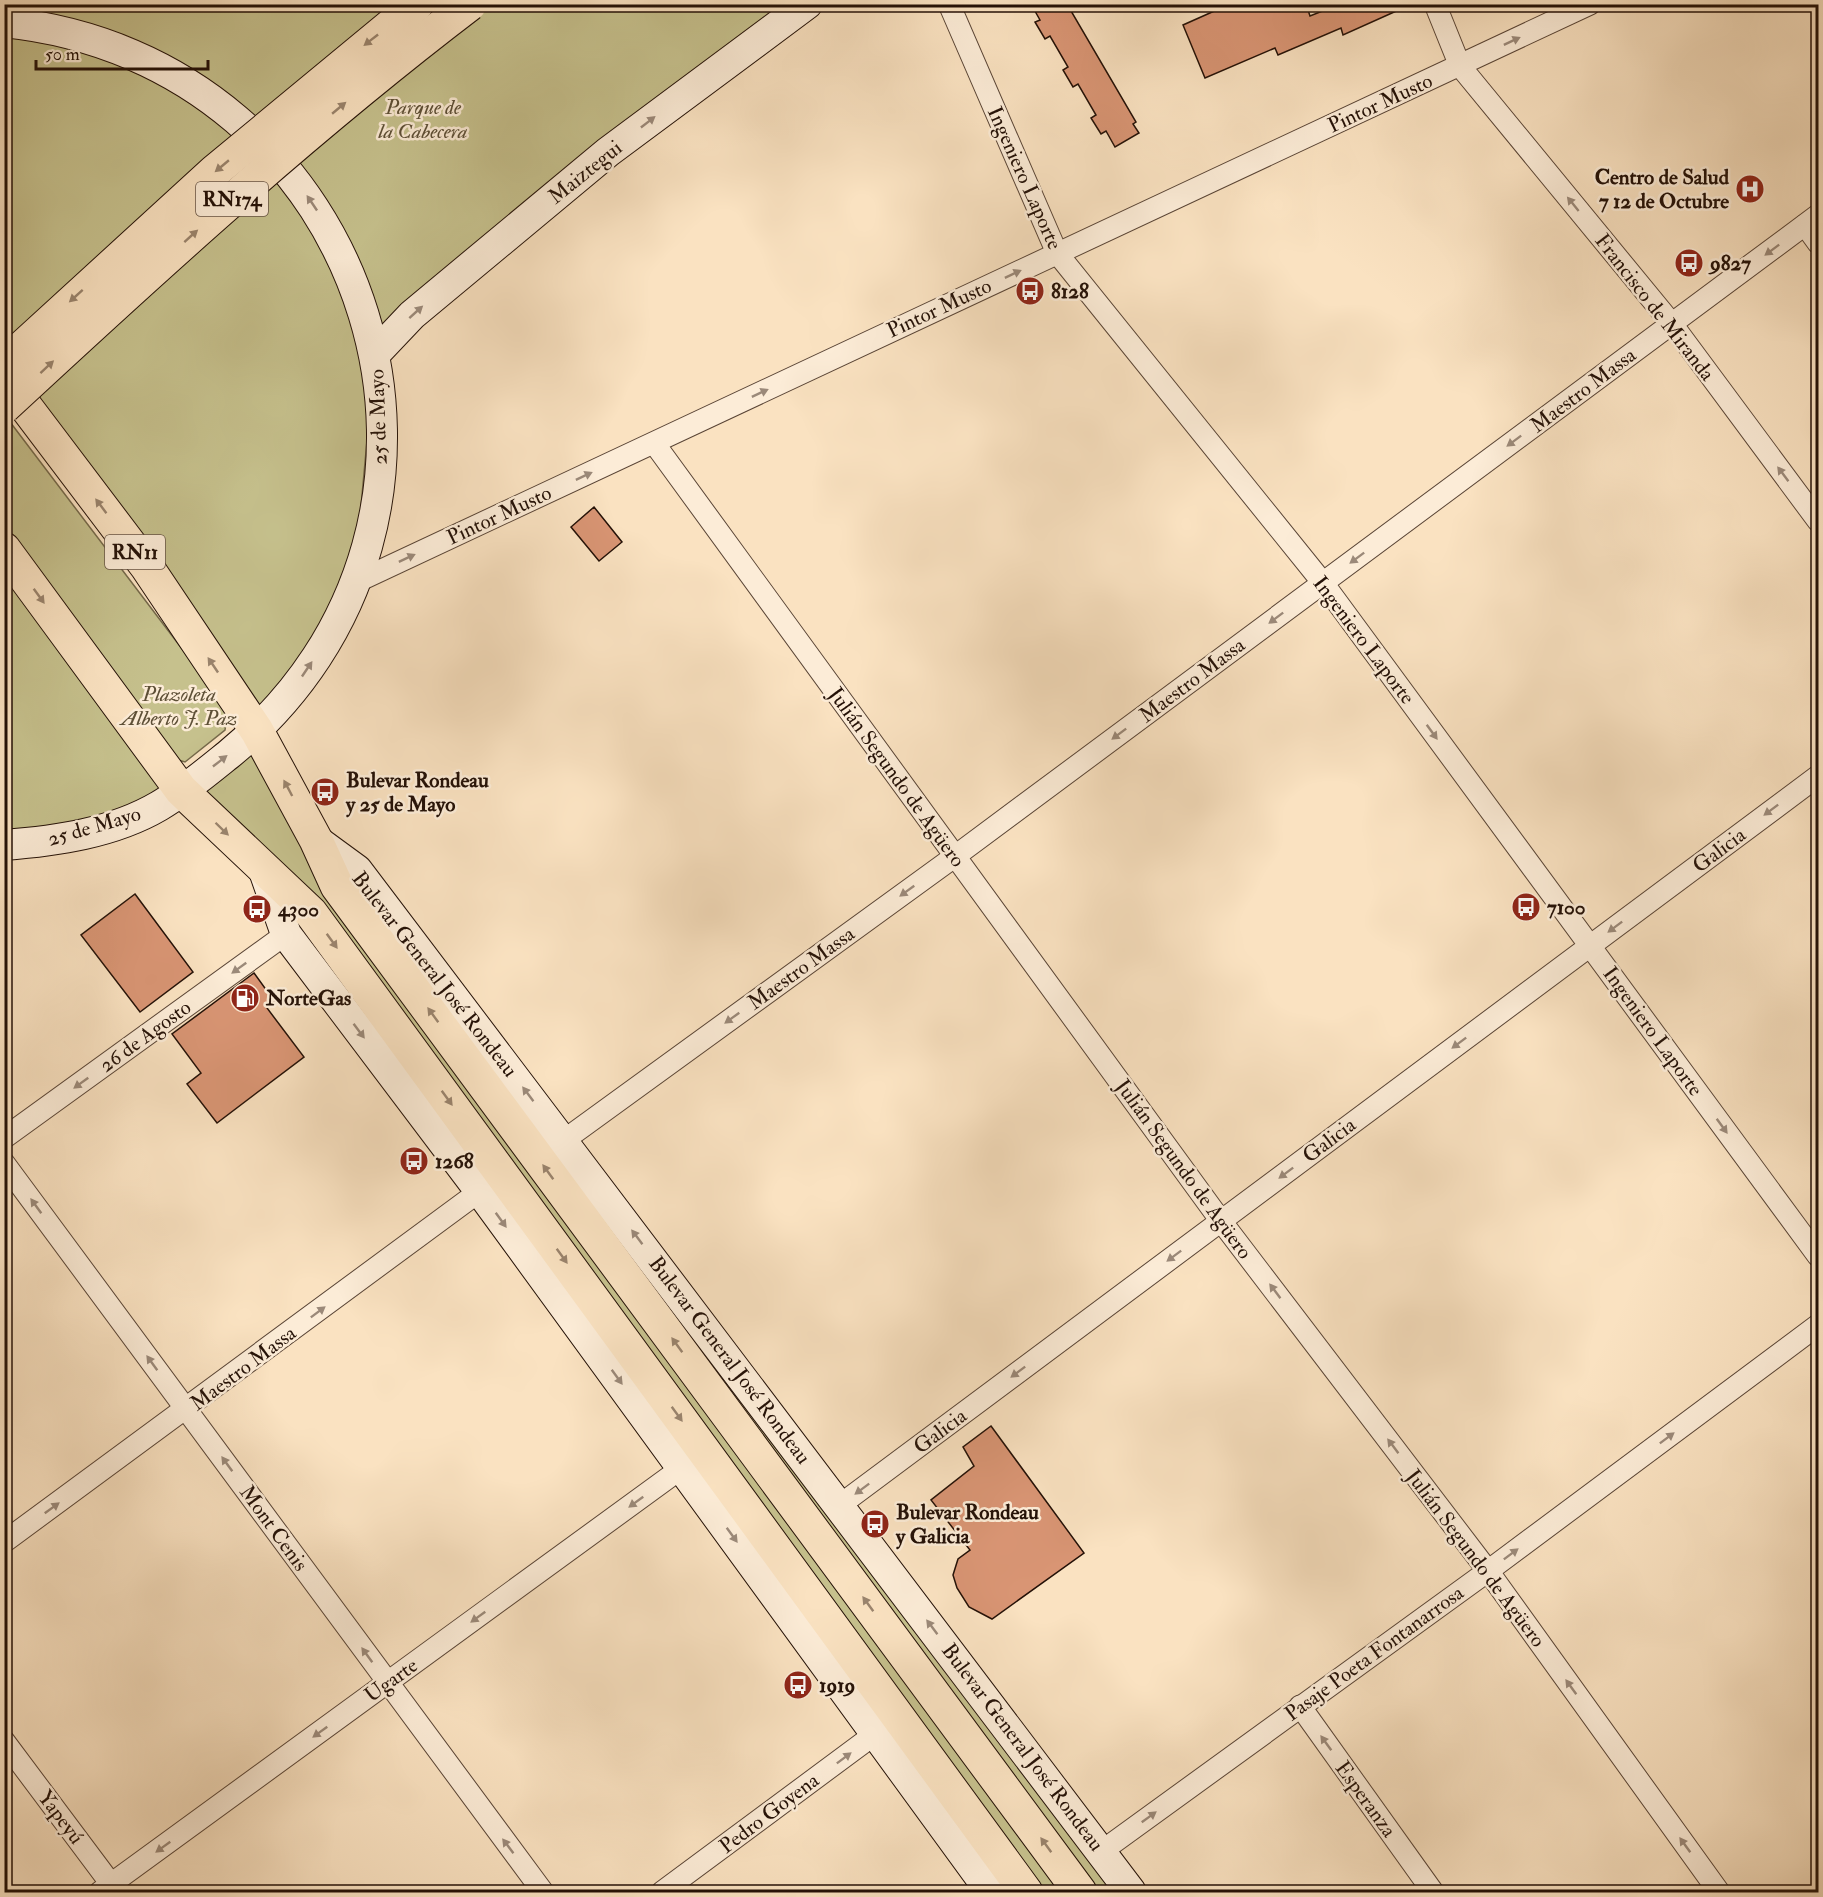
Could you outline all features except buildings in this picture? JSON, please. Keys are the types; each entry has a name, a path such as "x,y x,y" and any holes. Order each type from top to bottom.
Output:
{"main road":[{"name":"RN174","path":"4,364 215,171 417,4"},
{"name":"RN174","path":"4,407 239,193 388,67 470,4"},
{"name":"Maiztegui","path":"375,354 412,315 608,152 807,4"},
{"name":"25 de Mayo","path":"4,22 34,25 135,55 194,86 250,130 292,175 329,229 350,273 375,354 381,390 382,458 372,527 354,583 327,639 291,692 257,731 159,806 121,823 56,841 4,845"},
{"name":"Bulevar General José Rondeau","path":"4,378 147,567 257,731 316,840 337,886 1080,1893"},
{"path":"4,549 182,790 311,912 1026,1893"},
{"name":"Bulevar General José Rondeau","path":"316,840 357,870 1102,1851 1131,1893"},
{"path":"263,868 286,934 480,1191 683,1467 991,1893"},
{"path":"1001,1858 1018,1893"}],"street":[{"name":"Ingeniero Laporte","path":"949,4 1057,253 1323,583 1818,1256"},
{"name":"Francisco de Miranda","path":"1435,4 1460,66 1672,324 1818,521"},
{"name":"Pintor Musto","path":"354,583 1590,4"},
{"name":"Maestro Massa","path":"563,1141 954,856 1812,220"},
{"path":"1812,220 1818,243"},
{"name":"Julián Segundo de Agüero","path":"654,443 1221,1221 1488,1571 1719,1893"},
{"name":"Galicia","path":"840,1505 1818,776"},
{"name":"26 de Agosto","path":"4,1138 286,934"},
{"name":"Mont Cenis","path":"4,1163 543,1893"},
{"name":"Maestro Massa","path":"4,1542 480,1191"},
{"name":"Pasaje Poeta Fontanarrosa","path":"1102,1851 1488,1571 1818,1325"},
{"name":"Ugarte","path":"109,1890 683,1467"},
{"name":"Esperanza","path":"1300,1706 1433,1893"},
{"name":"Pedro Goyena","path":"662,1893 875,1734"},
{"name":"Yapeyú","path":"4,1741 109,1890"}],"green space":[{"name":"Parque de la Cabecera","path":"5,5 807,5 375,353 354,583 257,731 5,378"},
{"name":"Plazoleta Alberto J. Paz","path":"4,414 220,699 227,716 225,730 185,762 175,759 5,528"},
{"path":"4,549 181,790 257,731 316,840 1131,1892 991,1892 286,934 263,868 182,790 5,845"}],"place":[{"name":"Centro de Salud 7 12 de Octubre","path":"1750,189"},
{"name":"9827","path":"1689,263"},
{"name":"8128","path":"1030,291"},
{"name":"Bulevar Rondeau y 25 de Mayo","path":"325,792"},
{"name":"7100","path":"1526,907"},
{"name":"4300","path":"257,909"},
{"name":"NorteGas","path":"245,998"},
{"name":"1268","path":"414,1161"},
{"name":"Bulevar Rondeau y Galicia","path":"875,1524"},
{"name":"1919","path":"798,1685"}]}
